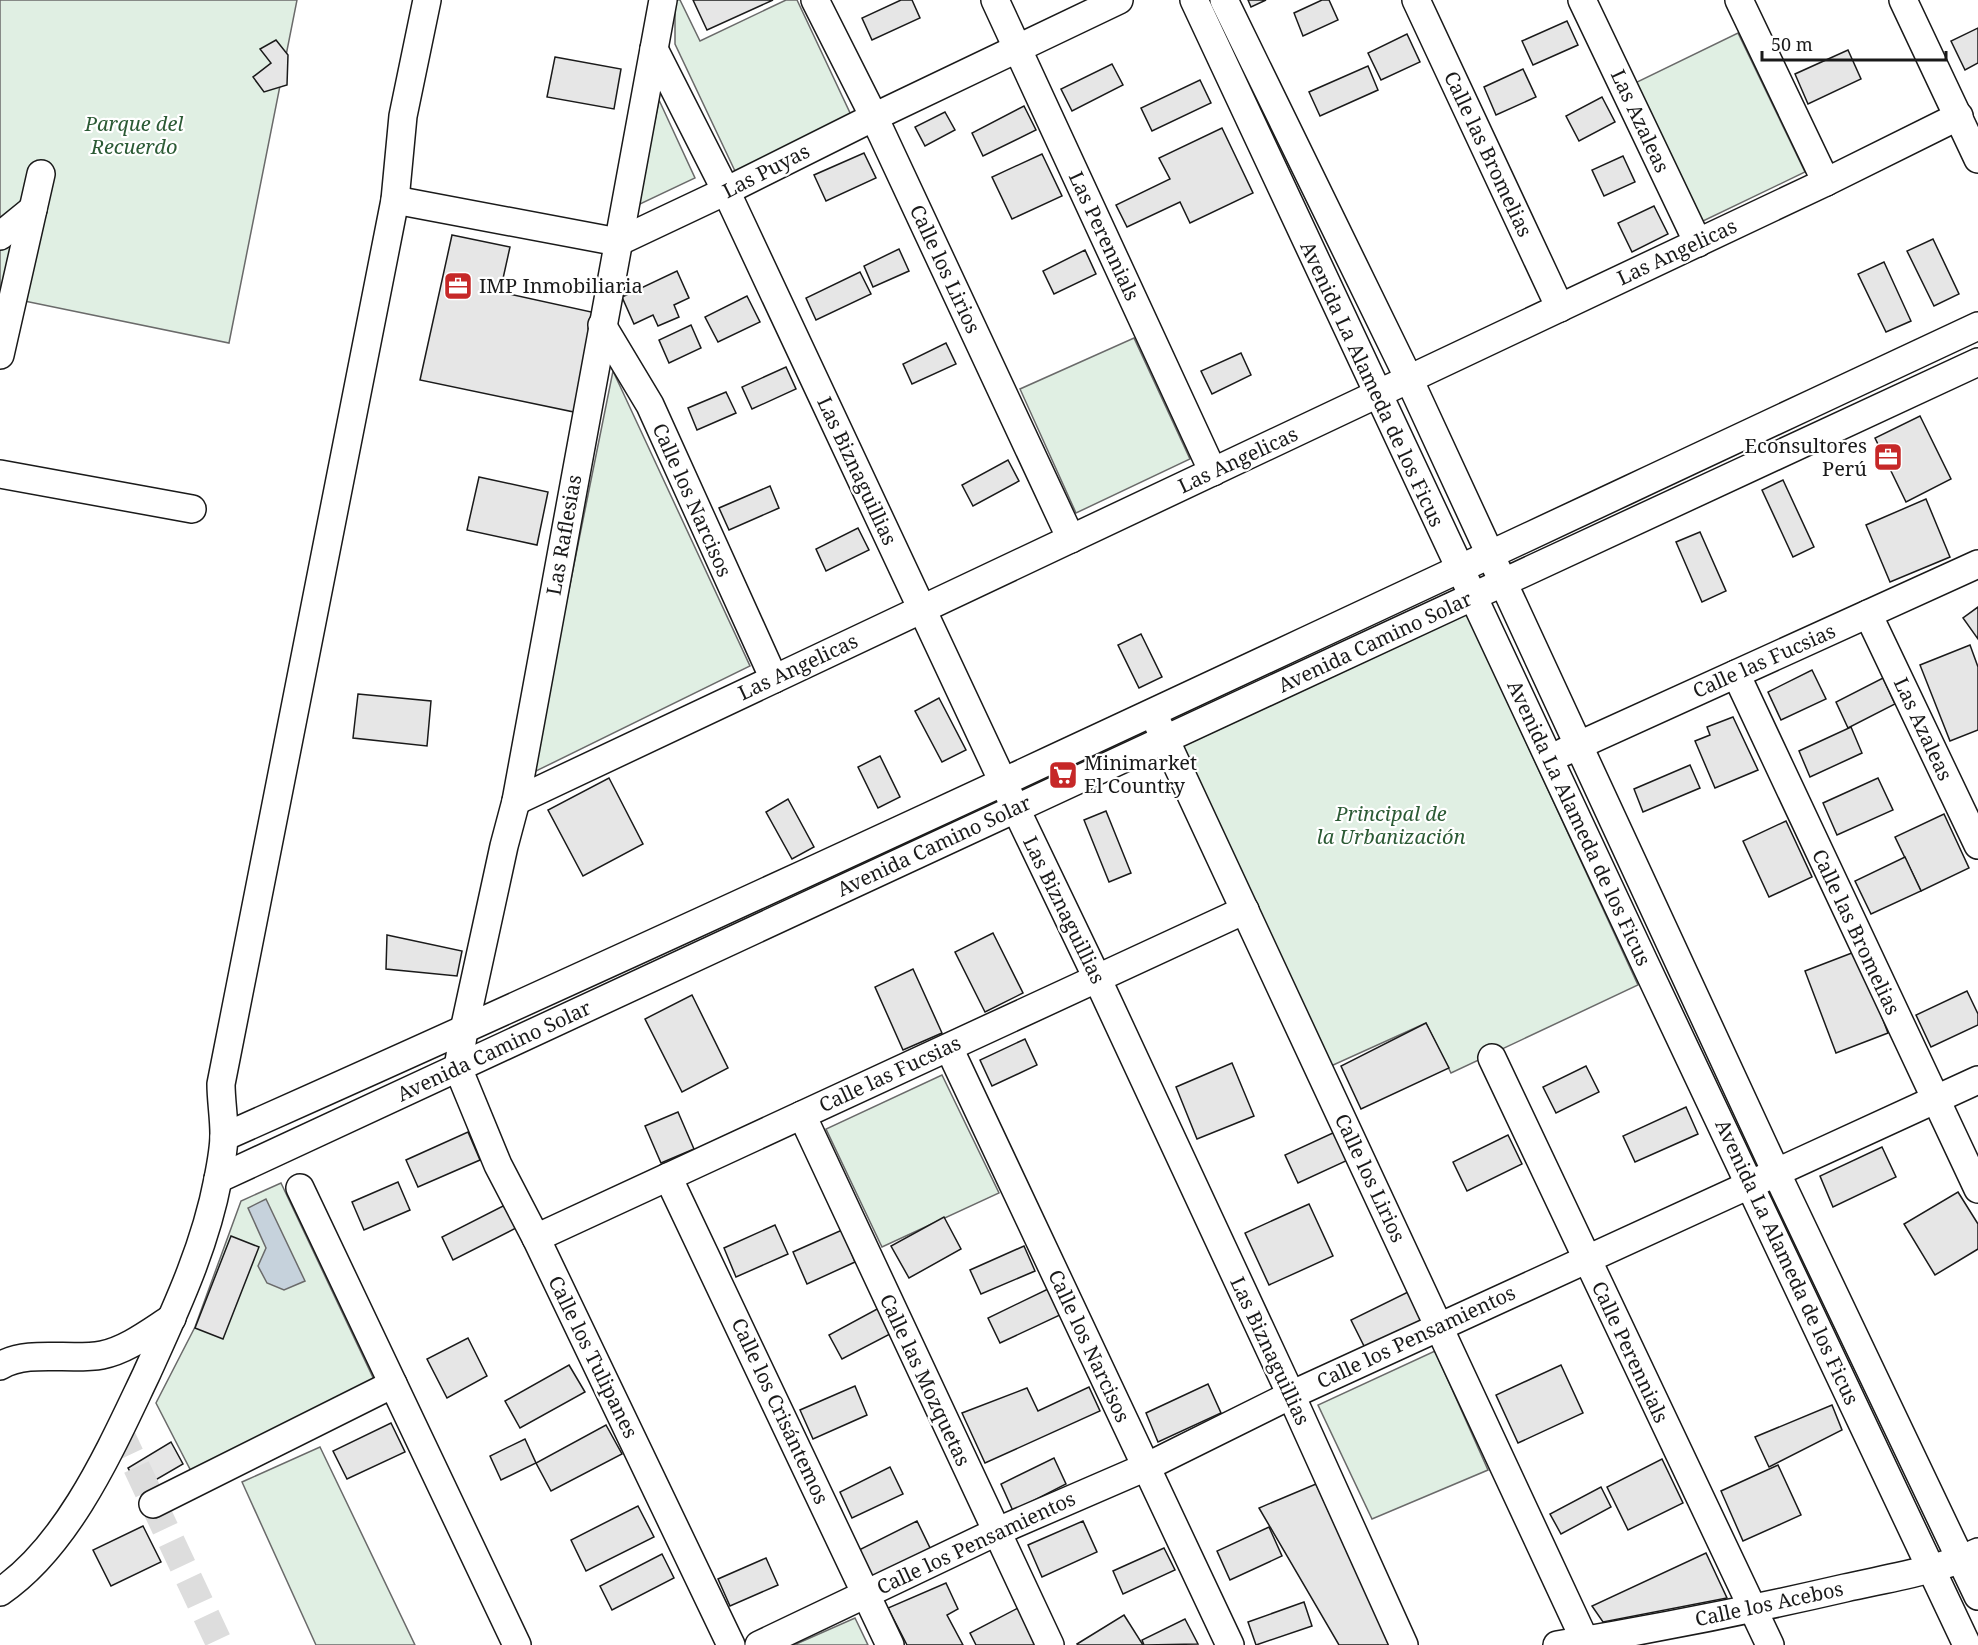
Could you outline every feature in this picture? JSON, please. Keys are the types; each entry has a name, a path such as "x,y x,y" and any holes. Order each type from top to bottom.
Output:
{"street":[{"path":"0,1592 12,1584 41,1555 81,1501 119,1430 172,1318 203,1240 218,1179 224,1137 221,1084 395,200 403,116 428,0"},
{"name":"Las Raflesias","path":"458,1068 501,858 516,801 663,0"},
{"name":"Calle los Lirios","path":"815,0 874,117 1071,539"},
{"name":"Las Perennials","path":"995,0 1213,472"},
{"name":"Las Puyas","path":"618,242 1119,0"},
{"name":"Avenida La Alameda de los Ficus","path":"1194,0 1376,395 1550,759 1966,1645"},
{"name":"Avenida La Alameda de los Ficus","path":"1224,0 1409,379 1776,1172 1969,1556 1978,1596"},
{"name":"Calle las Bromelias","path":"1416,0 1560,308"},
{"name":"Las Azaleas","path":"1582,0 1698,243"},
{"path":"1739,0 1826,182"},
{"path":"1903,0 1978,159"},
{"name":"Las Biznaguillias","path":"654,50 726,191 1097,978 1291,1395 1404,1645"},
{"name":"Las Angelicas","path":"516,801 1698,243 1959,116"},
{"path":"0,356 41,174"},
{"path":"395,200 618,242"},
{"path":"0,236 33,209"},
{"name":"Calle los Narcisos","path":"602,325 650,405 774,679"},
{"name":"Avenida Camino Solar","path":"224,1137 464,1030 1003,782 1978,326"},
{"name":"Avenida Camino Solar","path":"218,1179 1978,362"},
{"path":"0,474 192,509"},
{"name":"Calle las Fucsias","path":"1550,759 1978,564"},
{"name":"Las Azaleas","path":"1868,614 1978,845"},
{"name":"Calle las Bromelias","path":"1736,674 1978,1190"},
{"name":"Calle los Lirios","path":"1152,712 1586,1643"},
{"name":"Calle las Fucsias","path":"536,1238 1245,910"},
{"name":"Calle los Narcisos","path":"949,1048 1230,1645"},
{"name":"Calle Perennials","path":"1492,1058 1770,1645"},
{"name":"Calle los Tulipanes","path":"458,1068 498,1165 536,1238 731,1645"},
{"name":"Calle los Pensamientos","path":"759,1645 996,1532 1146,1467 1291,1395 1439,1326 1978,1080"},
{"name":"Calle las Mozquetas","path":"802,1115 1050,1645"},
{"name":"Calle los Crisántemos","path":"668,1177 890,1645"},
{"path":"300,1188 517,1645"},
{"path":"0,1366 21,1358 102,1355 130,1344 172,1318"},
{"path":"153,1504 393,1384"},
{"name":"Calle los Acebos","path":"1557,1645 1586,1643 1753,1609 1931,1568 1969,1556"}],"green space":[{"name":"Parque del Recuerdo","path":"0,0 297,0 229,343 0,296"},
{"path":"675,0 680,0 700,41 786,0 797,0 851,115 735,171 675,44"},
{"path":"1738,33 1805,172 1701,222 1635,83"},
{"path":"659,100 695,178 638,205"},
{"path":"1134,338 1190,459 1076,513 1020,389"},
{"path":"613,371 750,666 532,773"},
{"name":"Principal de la Urbanización","path":"1467,614 1638,985 1451,1073 1426,1023 1331,1066 1181,747"},
{"path":"942,1075 999,1193 882,1247 826,1129"},
{"path":"281,1183 377,1386 192,1473 156,1403 195,1327 241,1201"},
{"path":"1435,1351 1488,1470 1372,1519 1318,1405"},
{"path":"320,1447 415,1645 316,1645 242,1482"},
{"path":"855,1618 868,1645 794,1645"}],"shaded area":[{"path":"266,1199 305,1281 284,1290 267,1283 258,1266 266,1248 248,1208"}],"building":[{"path":"693,0 773,0 707,30"},
{"path":"901,0 912,0 920,18 872,40 862,18"},
{"path":"1248,0 1266,0 1251,7"},
{"path":"1322,0 1329,0 1338,20 1303,36 1294,13"},
{"path":"1567,21 1578,45 1533,65 1522,41"},
{"path":"1978,28 1978,63 1965,70 1951,41"},
{"path":"1407,34 1420,62 1381,80 1368,53"},
{"path":"276,40 288,55 287,85 264,92 253,77 271,63 260,49"},
{"path":"1848,50 1861,79 1808,104 1795,74"},
{"path":"555,57 621,69 614,109 547,97"},
{"path":"1112,64 1123,85 1072,111 1061,89"},
{"path":"1368,66 1378,90 1320,116 1309,92"},
{"path":"1523,69 1536,97 1496,115 1484,87"},
{"path":"1200,80 1211,103 1152,131 1141,108"},
{"path":"1602,97 1615,122 1579,141 1566,116"},
{"path":"1024,106 1036,130 983,156 972,133"},
{"path":"945,112 955,130 925,146 915,127"},
{"path":"1222,128 1253,193 1190,223 1180,202 1127,227 1116,205 1170,179 1159,158"},
{"path":"864,153 876,178 826,201 814,175"},
{"path":"1042,154 1062,196 1012,219 992,177"},
{"path":"1623,156 1635,182 1604,196 1592,170"},
{"path":"1654,206 1668,234 1632,252 1618,223"},
{"path":"452,235 510,247 500,292 596,313 574,412 420,380"},
{"path":"1933,239 1959,294 1934,306 1907,251"},
{"path":"899,249 909,271 873,287 864,266"},
{"path":"1085,250 1096,274 1054,294 1043,271"},
{"path":"1884,262 1911,321 1886,332 1858,274"},
{"path":"677,271 689,298 674,305 679,317 658,326 653,315 634,324 622,297"},
{"path":"860,272 871,294 816,320 806,298"},
{"path":"747,296 760,322 718,342 705,317"},
{"path":"691,325 701,348 669,363 659,340"},
{"path":"946,343 956,364 912,384 903,364"},
{"path":"1241,353 1251,375 1212,394 1201,371"},
{"path":"786,367 796,389 752,409 742,387"},
{"path":"726,392 736,413 697,430 688,408"},
{"path":"1920,416 1951,479 1906,502 1875,438"},
{"path":"1008,460 1019,481 973,506 962,485"},
{"path":"479,477 548,492 537,545 467,530"},
{"path":"1783,480 1814,547 1793,557 1762,490"},
{"path":"770,486 779,508 729,530 719,508"},
{"path":"1926,499 1950,557 1890,582 1866,525"},
{"path":"858,528 869,550 826,571 816,549"},
{"path":"1700,532 1726,591 1702,602 1676,542"},
{"path":"1978,607 1978,639 1963,618"},
{"path":"1141,634 1162,677 1139,688 1118,645"},
{"path":"1970,645 1978,667 1978,730 1950,741 1920,665"},
{"path":"1812,670 1826,699 1781,720 1768,692"},
{"path":"1883,678 1895,704 1848,728 1836,702"},
{"path":"358,694 431,701 427,746 353,738"},
{"path":"939,698 966,750 942,762 915,711"},
{"path":"1733,717 1758,770 1715,788 1695,741 1710,735 1707,727"},
{"path":"1851,727 1862,753 1810,777 1799,751"},
{"path":"880,756 900,797 878,808 858,767"},
{"path":"1690,765 1700,788 1643,812 1634,789"},
{"path":"609,778 643,844 583,876 548,810"},
{"path":"1878,778 1893,810 1837,835 1823,803"},
{"path":"788,799 814,847 792,859 766,812"},
{"path":"1106,811 1131,873 1109,882 1084,820"},
{"path":"1944,814 1969,868 1921,891 1895,837"},
{"path":"1786,821 1812,877 1769,897 1743,841"},
{"path":"1905,857 1921,891 1871,914 1855,881"},
{"path":"993,933 1023,993 985,1012 955,952"},
{"path":"387,935 462,951 457,976 386,969"},
{"path":"1857,951 1888,1033 1836,1053 1805,971"},
{"path":"913,969 942,1033 903,1050 875,987"},
{"path":"1967,991 1978,1014 1978,1025 1931,1047 1916,1015"},
{"path":"692,995 728,1068 682,1092 645,1019"},
{"path":"1426,1023 1449,1068 1361,1109 1341,1066"},
{"path":"1025,1039 1037,1065 992,1086 980,1060"},
{"path":"1232,1063 1254,1116 1197,1139 1176,1087"},
{"path":"1586,1066 1599,1092 1556,1113 1543,1087"},
{"path":"1686,1107 1698,1134 1635,1162 1623,1136"},
{"path":"678,1112 694,1149 661,1163 645,1126"},
{"path":"468,1132 480,1160 418,1187 406,1160"},
{"path":"1335,1132 1348,1160 1298,1183 1285,1155"},
{"path":"1508,1135 1522,1164 1467,1191 1453,1162"},
{"path":"1882,1147 1896,1177 1833,1207 1820,1176"},
{"path":"398,1182 410,1210 364,1230 352,1202"},
{"path":"1958,1192 1978,1224 1978,1249 1935,1275 1904,1224"},
{"path":"507,1204 518,1227 453,1260 442,1237"},
{"path":"1309,1204 1333,1256 1269,1285 1245,1233"},
{"path":"944,1217 961,1249 909,1278 891,1246"},
{"path":"775,1225 788,1254 736,1277 724,1248"},
{"path":"842,1230 855,1262 807,1284 793,1252"},
{"path":"231,1236 259,1247 223,1339 195,1328"},
{"path":"1024,1246 1035,1271 981,1294 970,1270"},
{"path":"1048,1289 1060,1315 1000,1343 988,1318"},
{"path":"1408,1292 1424,1326 1368,1354 1351,1320"},
{"path":"879,1308 892,1333 842,1359 829,1335"},
{"path":"468,1338 487,1376 447,1398 427,1359"},
{"path":"569,1365 585,1392 520,1428 505,1401"},
{"path":"1561,1365 1583,1413 1518,1443 1496,1395"},
{"path":"1208,1384 1221,1413 1158,1442 1146,1413"},
{"path":"855,1386 867,1415 813,1439 800,1410"},
{"path":"1089,1387 1100,1411 985,1463 962,1413 1027,1388 1038,1411"},
{"path":"1832,1405 1842,1430 1769,1467 1755,1437"},
{"path":"391,1423 405,1452 347,1479 333,1451"},
{"path":"606,1425 622,1454 551,1491 536,1463"},
{"path":"525,1439 536,1463 501,1480 490,1456"},
{"path":"171,1442 183,1464 140,1489 128,1468"},
{"path":"1054,1458 1066,1484 1013,1511 1001,1484"},
{"path":"1662,1459 1683,1503 1628,1530 1607,1487"},
{"path":"1778,1465 1801,1515 1743,1541 1721,1491"},
{"path":"890,1467 903,1494 852,1518 840,1492"},
{"path":"1316,1484 1390,1645 1339,1645 1259,1508"},
{"path":"1601,1487 1611,1507 1561,1534 1550,1514"},
{"path":"638,1506 654,1537 586,1571 571,1540"},
{"path":"917,1521 933,1554 876,1583 859,1550"},
{"path":"1083,1521 1097,1552 1042,1577 1028,1545"},
{"path":"143,1526 161,1562 111,1586 93,1550"},
{"path":"1269,1527 1282,1556 1230,1580 1217,1551"},
{"path":"1164,1548 1175,1570 1123,1594 1113,1571"},
{"path":"1706,1553 1727,1598 1603,1622 1592,1606"},
{"path":"662,1554 674,1578 612,1610 600,1586"},
{"path":"766,1558 778,1585 730,1606 718,1579"},
{"path":"946,1583 958,1609 947,1615 963,1645 907,1645 888,1608"},
{"path":"1304,1602 1312,1626 1256,1645 1248,1622"},
{"path":"1018,1608 1037,1645 976,1645 970,1633"},
{"path":"1124,1615 1143,1645 1077,1644"},
{"path":"1185,1619 1198,1644 1144,1645 1142,1640"}],"tunnel":[{"path":"119,1430 220,1645"}],"place":[{"name":"IMP Inmobiliaria","path":"458,286"},
{"name":"Econsultores Perú","path":"1888,457"},
{"name":"Minimarket El Country","path":"1063,775"}]}
